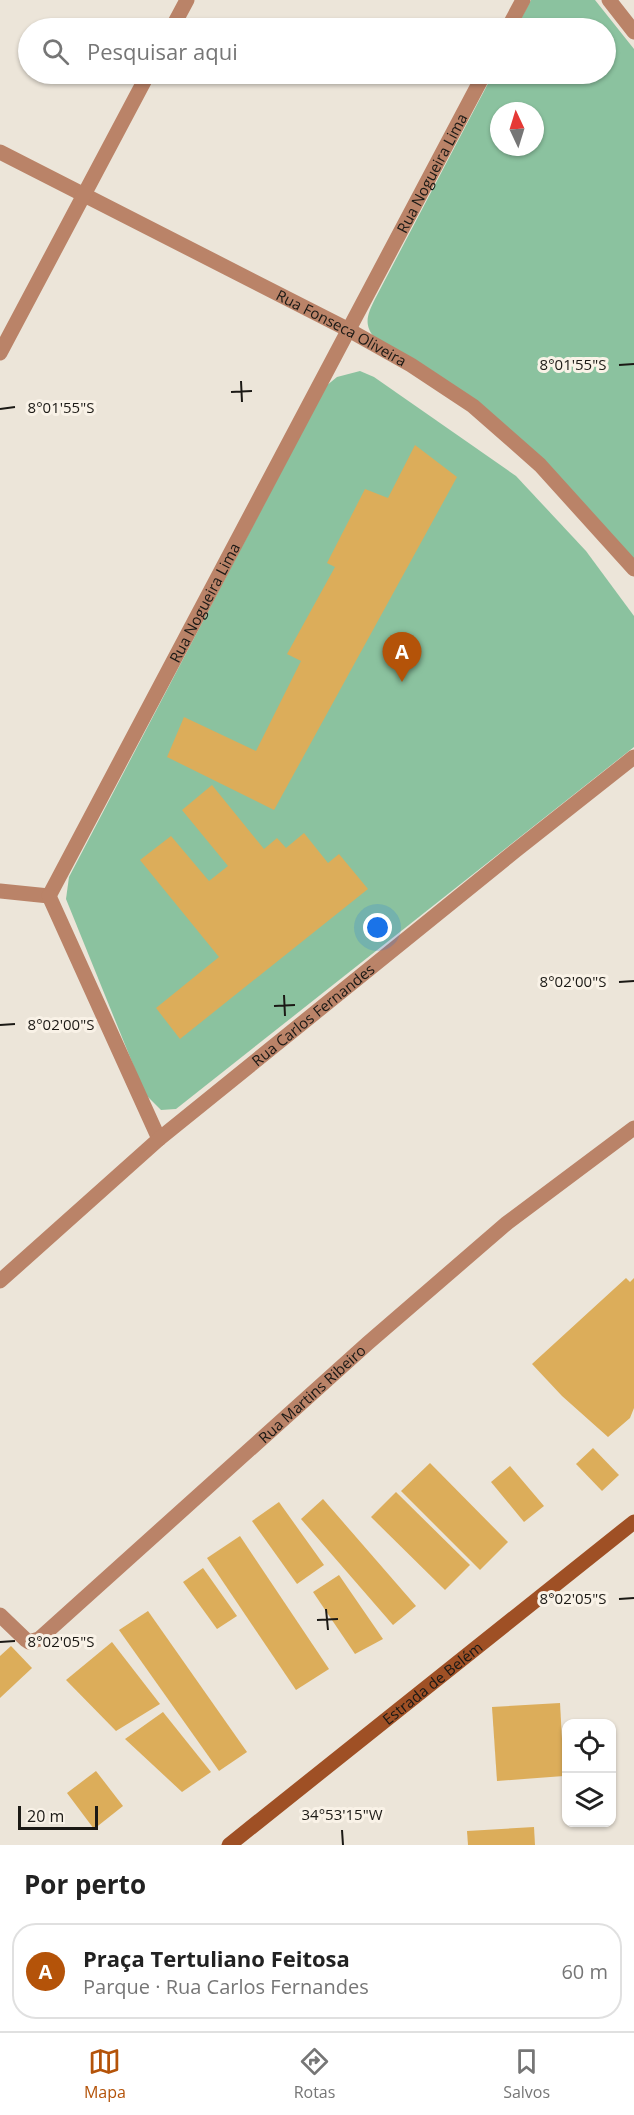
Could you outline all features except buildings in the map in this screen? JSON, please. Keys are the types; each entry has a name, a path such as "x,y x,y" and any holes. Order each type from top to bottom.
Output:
{"main road":[{"name":"Estrada de Belém","path":"229,1845 634,1522"}],"street":[{"path":"177,18 187,0"},
{"path":"513,18 523,0"},
{"path":"609,0 634,32"},
{"path":"0,353 143,84"},
{"name":"Rua Nogueira Lima","path":"50,896 347,329 479,84"},
{"name":"Rua Fonseca Oliveira","path":"0,152 347,329 411,365 473,406 540,465 634,569"},
{"name":"Rua Carlos Fernandes","path":"0,1281 159,1140 634,757"},
{"path":"0,891 50,896 159,1140"},
{"name":"Rua Martins Ribeiro","path":"0,1614 29,1642 39,1639 507,1224 634,1128"}],"green space":[{"path":"531,0 595,0 609,18 521,18"},
{"path":"616,26 634,49 634,562 549,465 374,337 369,328 369,314 488,84 616,84"},
{"path":"360,371 374,377 516,476 586,551 634,616 634,747 176,1109 161,1110 145,1094 66,899 69,877 326,386 337,377"}],"place":[{"name":"Praça Tertuliano Feitosa","path":"402,682"}]}
